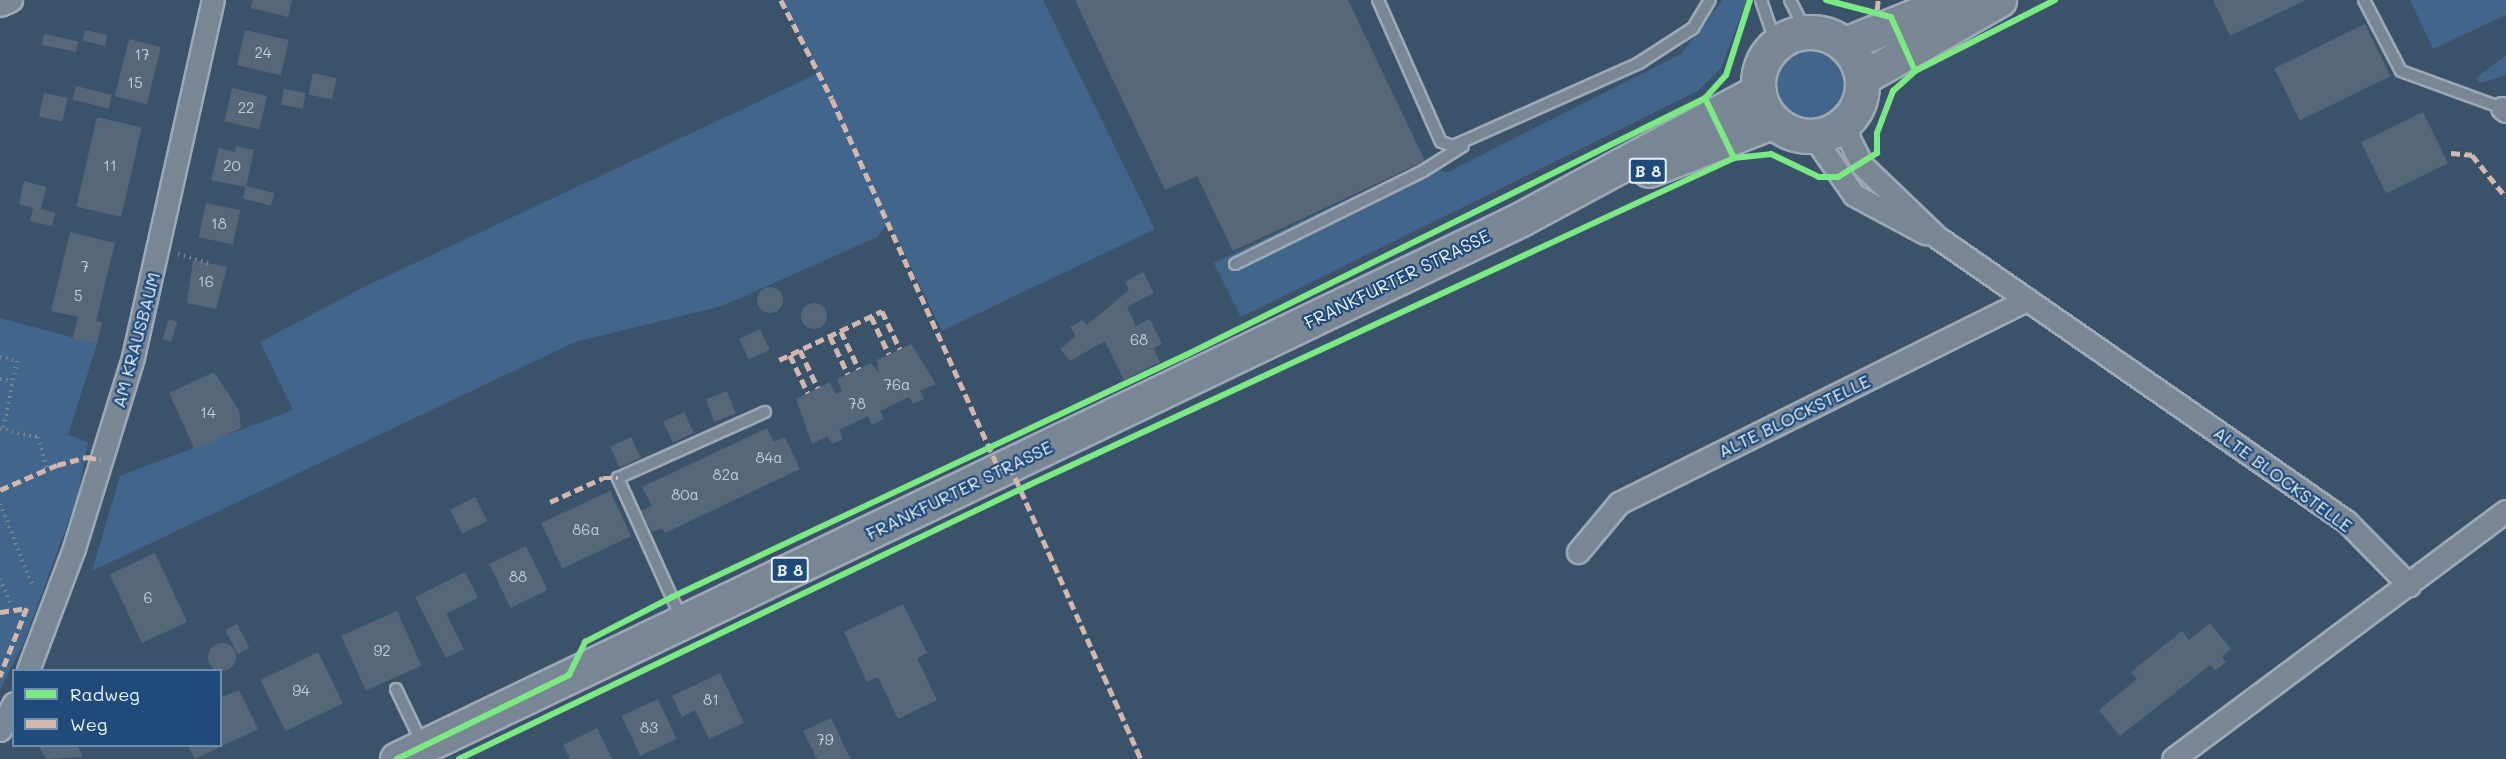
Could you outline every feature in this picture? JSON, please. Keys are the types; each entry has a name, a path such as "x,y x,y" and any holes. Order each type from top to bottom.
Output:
{"main road":[{"path":"1845,44 1862,78 1850,118 1834,131 1813,136 1774,121 1758,91 1762,65 1776,44 1806,32 1845,44 1954,0"},
{"path":"1862,78 1999,0"},
{"name":"FRANKFURTER STRASSE","path":"410,753 682,620 1521,219 1758,91"},
{"name":"FRANKFURTER STRASSE","path":"1521,219 1774,121"}],"street":[{"path":"0,5 11,0"},
{"name":"AM KRAUSBAUM","path":"28,669 74,548 133,357 213,0"},
{"name":"ALTE BLOCKSTELLE","path":"1850,118 1848,137 1862,165 1937,237 2346,521 2409,585"},
{"name":"ALTE BLOCKSTELLE","path":"1813,136 1854,195 1878,212 1937,237"},
{"name":"ALTE BLOCKSTELLE","path":"1578,552 1618,503 2026,300"},
{"path":"2173,759 2506,511"},
{"path":"0,730 12,707"}],"lane":[{"path":"1378,0 1441,142 1466,144"},
{"path":"1235,264 1423,171 1466,144 1679,40 1694,28 1710,0"},
{"path":"1761,0 1776,44"},
{"path":"1790,0 1806,32"},
{"path":"2364,0 2401,70 2504,110"},
{"path":"682,620 618,478 765,412"},
{"path":"396,689 410,753"}],"path":[{"path":"202,259 211,264"},
{"path":"0,357 17,361 2,429 38,437 47,469"},
{"path":"0,379 12,382"},
{"path":"0,504 34,585 30,597"},
{"path":"0,579 12,606"}],"shaded area":[{"path":"782,0 1043,0 1155,229 942,331 889,222 877,237 722,306 575,342 92,571 120,476 293,410 260,342 366,286 817,74"},
{"path":"1722,0 1747,0 1721,68 1698,91 1241,317 1214,263 1426,162 1446,173 1681,54"},
{"path":"2410,0 2506,0 2506,15 2433,49"},
{"path":"1811,40 1828,44 1842,53 1851,67 1855,84 1851,101 1842,115 1828,124 1811,128 1794,124 1780,115 1771,101 1767,84 1771,67 1780,53 1794,44"},
{"path":"2506,55 2506,75 2480,83 2476,78"},
{"path":"0,318 97,344 68,435 88,442 78,495 24,642 0,690"}],"building":[{"path":"252,0 292,0 288,17 251,8"},
{"path":"1075,0 1348,0 1425,161 1233,251 1197,176 1165,190"},
{"path":"2213,0 2306,0 2230,36"},
{"path":"2365,24 2390,76 2300,120 2274,68"},
{"path":"85,30 107,35 105,46 83,41"},
{"path":"245,30 289,40 281,75 237,65"},
{"path":"44,34 78,41 76,52 42,45"},
{"path":"129,39 161,47 147,104 115,96"},
{"path":"313,73 336,78 332,100 308,95"},
{"path":"76,86 112,95 109,109 73,100"},
{"path":"232,88 267,96 259,129 224,121"},
{"path":"284,89 306,93 303,109 281,105"},
{"path":"44,93 67,98 62,121 39,116"},
{"path":"2423,112 2448,163 2386,193 2361,142"},
{"path":"97,117 142,127 121,217 76,207"},
{"path":"236,146 254,150 246,187 211,180 219,148 235,152"},
{"path":"24,181 46,187 41,209 55,213 52,226 30,221 33,208 19,204"},
{"path":"246,186 274,193 271,206 243,199"},
{"path":"206,203 240,210 233,245 199,237"},
{"path":"70,232 115,243 96,321 102,322 97,344 73,338 78,317 51,311"},
{"path":"193,260 227,267 216,309 187,303"},
{"path":"1143,272 1154,293 1127,307 1136,326 1150,319 1162,344 1154,348 1160,362 1124,380 1105,341 1070,361 1060,349 1076,336 1070,327 1082,320 1087,325 1129,290 1125,282"},
{"path":"770,287 779,291 783,300 779,309 770,313 761,309 757,300 761,291"},
{"path":"814,303 823,307 827,316 823,325 814,329 805,325 801,316 805,307"},
{"path":"169,319 178,322 171,342 163,339"},
{"path":"760,329 770,350 749,360 739,339"},
{"path":"911,344 936,384 920,391 924,399 913,404 909,397 880,411 884,419 872,425 868,416 839,430 843,439 832,444 827,436 812,444 796,399 830,382 836,394 842,391 837,379 871,363 879,373 877,360"},
{"path":"214,372 239,410 241,428 195,450 169,393"},
{"path":"727,391 736,413 715,422 706,400"},
{"path":"684,412 694,433 673,443 663,422"},
{"path":"767,428 774,442 785,437 800,469 665,533 662,528 652,532 641,511 652,506 642,487"},
{"path":"631,437 641,458 620,468 610,447"},
{"path":"610,491 631,536 562,568 541,523"},
{"path":"475,497 487,521 462,534 450,510"},
{"path":"526,546 547,590 511,608 489,564"},
{"path":"155,553 187,622 142,643 110,574"},
{"path":"465,572 478,598 446,614 464,649 446,658 415,597"},
{"path":"903,604 927,653 917,658 937,700 898,719 878,677 867,682 844,632"},
{"path":"397,611 421,666 366,691 341,636"},
{"path":"2210,623 2231,649 2222,657 2226,662 2215,670 2210,665 2120,736 2099,710 2137,679 2131,672 2182,631 2189,640"},
{"path":"237,624 249,648 238,654 225,630"},
{"path":"217,644 227,644 235,652 235,662 227,670 215,669 209,662 209,652"},
{"path":"318,652 343,703 285,731 260,680"},
{"path":"720,673 744,723 709,739 695,710 682,717 672,696"},
{"path":"239,690 258,729 222,746 222,697"},
{"path":"658,699 677,739 640,756 622,716"},
{"path":"831,718 851,759 817,759 803,731"},
{"path":"597,728 612,759 570,759 563,745"},
{"path":"40,747 78,747 83,757 46,759"},
{"path":"189,747 220,747 195,759"}],"marked path":[{"path":"781,0 832,99 1000,471"},
{"path":"1877,10 1878,0"},
{"path":"2451,153 2472,155 2506,197"},
{"path":"779,360 882,311 900,349"},
{"path":"871,316 889,354"},
{"path":"841,331 859,369"},
{"path":"830,336 848,374"},
{"path":"800,350 818,388"},
{"path":"790,355 808,393"},
{"path":"0,490 57,465 87,457 101,460"},
{"path":"1010,466 1141,759"},
{"path":"550,502 603,478 618,478"},
{"path":"0,612 27,608 0,677"}],"cycle path":[{"path":"1750,0 1726,75 1705,98 1734,158 1771,154 1819,177 1838,177 1877,153 1877,133 1893,91 1915,71 2055,0"},
{"path":"1826,0 1891,17 1915,71"},
{"path":"397,759 569,675 585,642 672,597 1186,355 1705,98"},
{"path":"459,759 1029,485 1734,158"}]}
